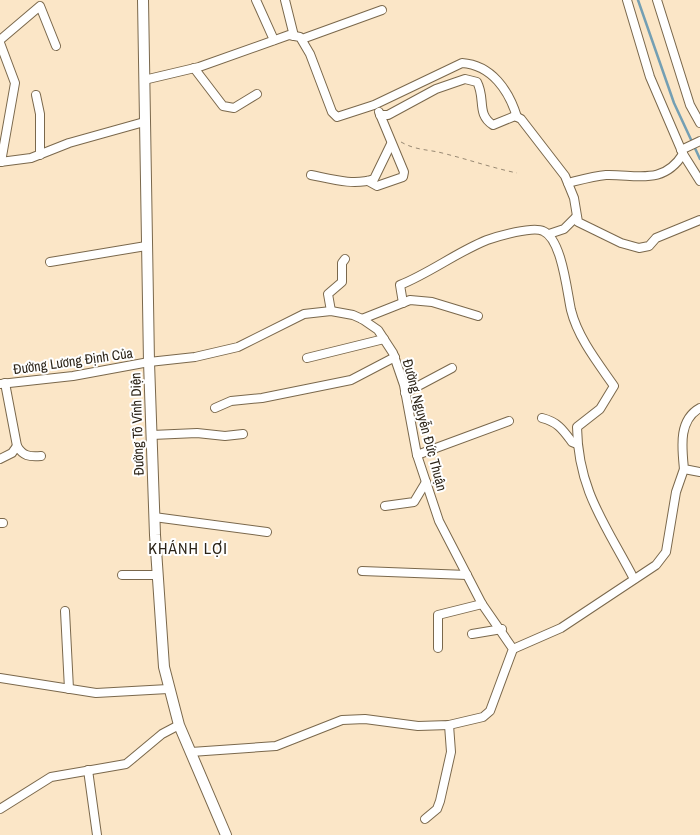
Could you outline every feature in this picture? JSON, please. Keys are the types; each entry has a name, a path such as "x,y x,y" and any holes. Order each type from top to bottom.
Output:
{"main road":[{"name":"Đường Tô Vĩnh Diện","path":"143,0 149,362 154,517 164,667 168,689 179,725 226,835"}],"street":[{"path":"256,0 274,40"},
{"path":"285,0 298,37 310,54 332,112 337,117 376,104 441,71 462,63 472,64 485,69 511,97 517,117 565,176 574,198 578,222 621,243 639,248 649,246 656,238 700,220"},
{"path":"628,0 650,77 683,151 700,181"},
{"path":"657,0 690,105 700,123"},
{"path":"56,46 40,6 0,42 15,83 0,162 31,158 69,143 144,122"},
{"path":"144,80 194,68 289,35 298,37 382,10"},
{"path":"194,68 223,106 234,108 257,94"},
{"path":"380,115 388,115 436,90 464,79 476,82 482,92 482,113 487,121 493,125 515,116 517,117"},
{"path":"36,94 40,114 40,155"},
{"path":"368,181 377,186 403,177 404,172 376,104"},
{"path":"568,183 605,175 648,178 676,164 683,151 700,141"},
{"path":"311,175 346,182 374,179 392,144"},
{"path":"549,234 564,229 576,218"},
{"path":"403,303 400,285 487,240 532,229 541,230 549,234 566,274 571,311 582,336 614,386 600,409 577,427 577,444 592,504 634,578"},
{"path":"50,262 146,246"},
{"path":"331,311 328,293 342,282 342,263 345,259"},
{"path":"362,319 410,300 432,302 478,316"},
{"name":"Đường Nguyễn Đức Thuận","path":"149,362 195,357 238,346 304,314 331,311 353,315 378,330 395,357 405,393 417,455 439,521 482,604 492,620 502,630 513,649"},
{"path":"308,358 384,339"},
{"path":"215,408 231,401 262,398 351,380 395,357"},
{"name":"Đường Lương Định Của","path":"3,384 73,376 149,362"},
{"path":"405,393 452,368"},
{"path":"3,384 17,446 22,454 32,457 41,456"},
{"path":"191,752 276,746 342,720 365,719 418,726 449,725 483,717 490,711 513,649 561,628 663,559 676,492 684,469 682,446 686,420 700,408"},
{"path":"542,418 557,423 572,442 577,444"},
{"path":"417,455 509,421"},
{"path":"152,436 197,433 225,436 243,434"},
{"path":"0,458 12,452 17,446"},
{"path":"684,469 700,472"},
{"path":"385,506 414,502 426,482"},
{"path":"154,517 267,532"},
{"path":"362,571 466,575"},
{"path":"122,575 158,575"},
{"path":"438,648 438,615 482,604"},
{"path":"65,611 69,688"},
{"path":"472,634 502,630"},
{"path":"0,678 96,693 168,689"},
{"path":"0,810 51,777 126,764 162,734 179,725"},
{"path":"425,819 437,809 440,801 451,752 449,725"},
{"path":"88,770 97,835"}],"path":[{"path":"388,135 416,150 446,154 490,168 517,173"}],"waterway":[{"path":"638,0 674,103 700,159"}],"district":[{"name":"KHÁNH LỢI","path":"188,548"}]}
